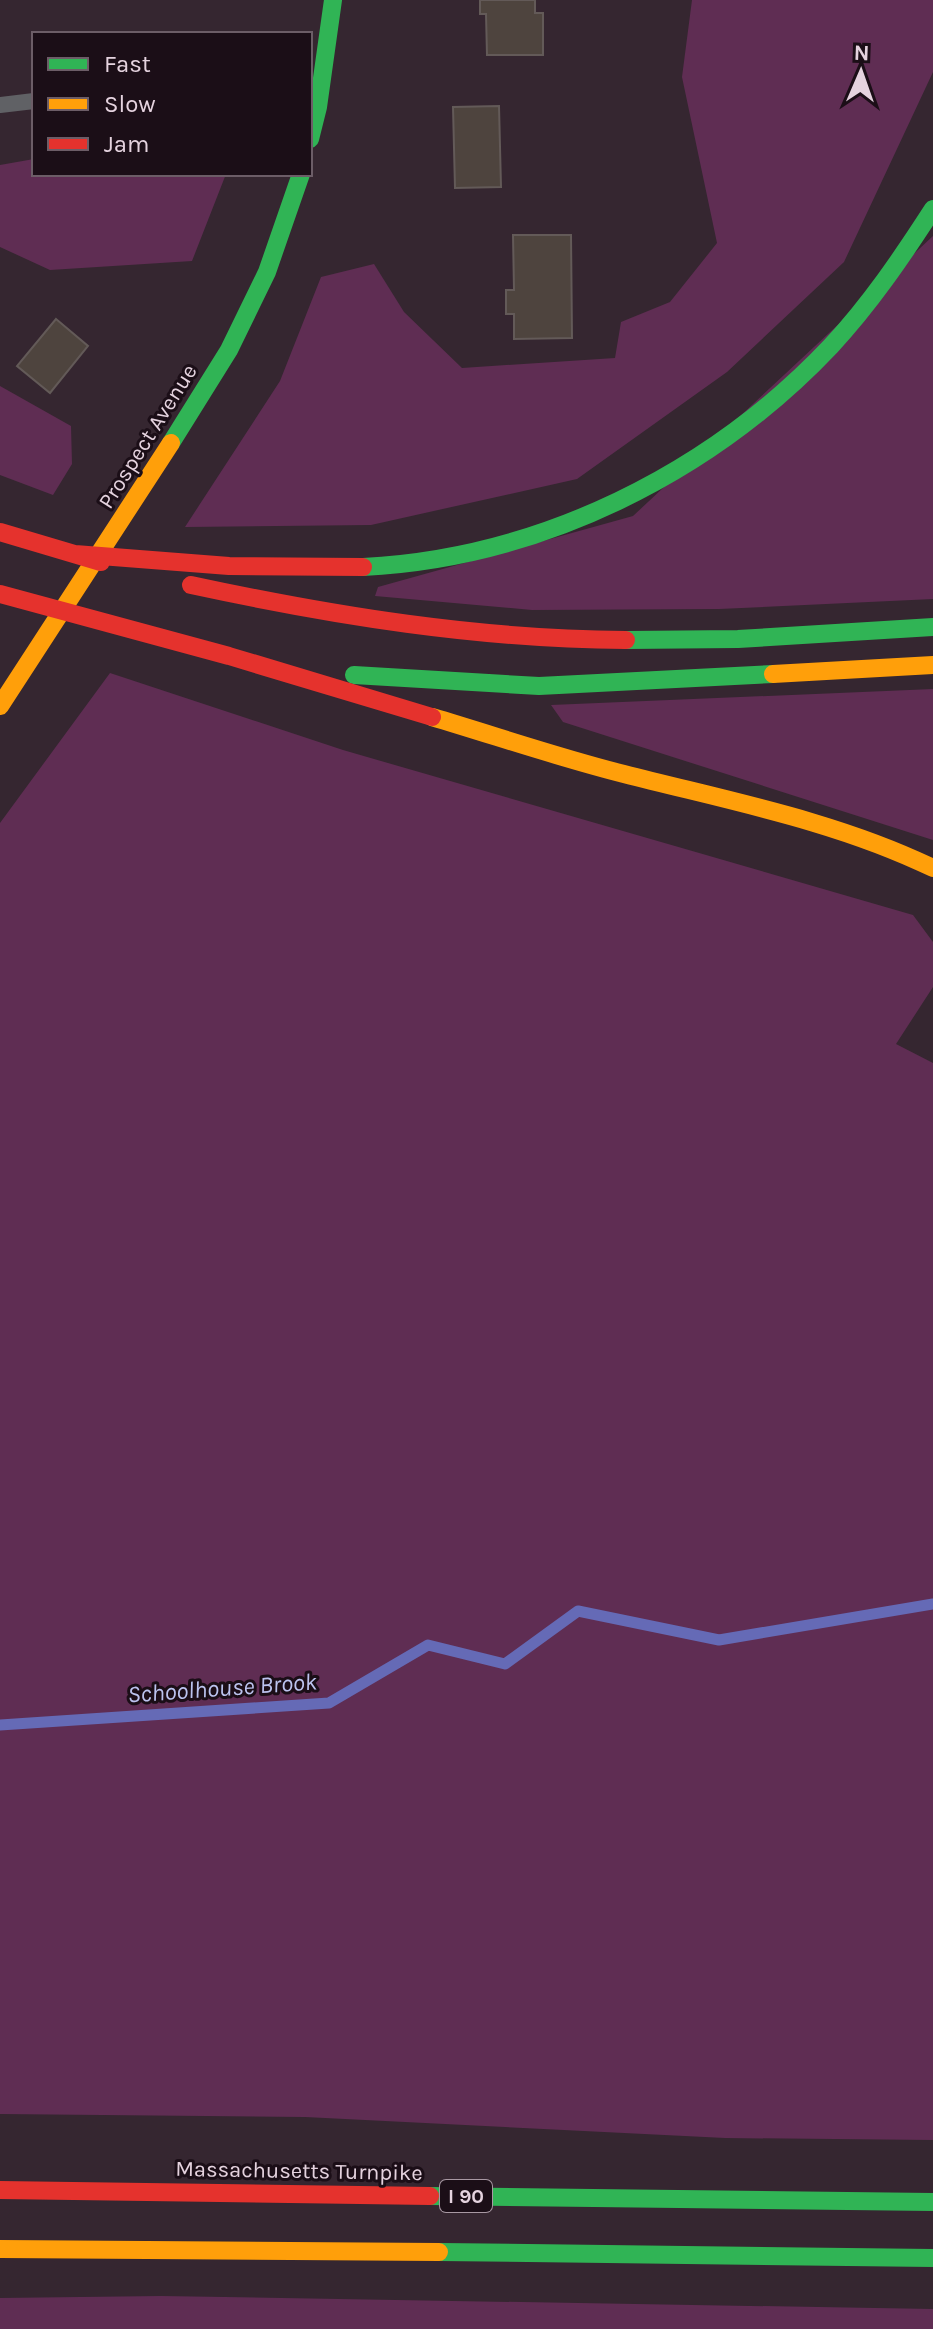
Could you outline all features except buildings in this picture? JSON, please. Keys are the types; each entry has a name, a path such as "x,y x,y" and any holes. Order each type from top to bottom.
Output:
{"main road":[{"path":"314,106 333,0"},
{"name":"Prospect Avenue","path":"0,706 116,531 229,350 267,272 300,176"},
{"path":"167,574 385,566 423,561 496,547 612,507 672,475 729,437 782,395 833,344 879,288 933,209"},
{"path":"0,532 75,554 322,613 412,626 606,641 704,642 933,627"},
{"path":"0,594 229,656 701,796 833,827 896,850 933,868"},
{"path":"229,656 376,677 539,686 933,665"},
{"name":"Massachusetts Turnpike","path":"0,2190 933,2202"},
{"path":"0,2249 933,2258"}],"lane":[{"path":"0,105 32,101"}],"shaded area":[{"path":"692,0 933,0 933,72 844,262 727,372 577,479 371,525 185,527 280,381 321,277 374,264 404,312 462,368 615,358 621,322 670,302 717,243 682,77"},
{"path":"32,159 32,176 225,176 192,261 50,270 0,247 0,165"},
{"path":"933,236 933,599 719,609 532,610 375,596 378,587 633,516"},
{"path":"0,386 71,426 72,464 53,495 0,475"},
{"path":"110,673 343,750 913,915 933,942 933,987 896,1044 933,1063 933,2140 725,2138 305,2117 0,2114 0,823"},
{"path":"933,689 933,840 563,722 551,705"},
{"path":"161,2296 933,2309 933,2329 0,2329 0,2298"}],"waterway":[{"name":"Schoolhouse Brook","path":"0,1725 329,1703 428,1645 505,1664 578,1611 719,1640 933,1604"}],"traffic: fast":[{"path":"312,131 333,0"},
{"path":"171,443 229,350 267,272 300,176"},
{"path":"363,567 429,560 494,547 557,527 618,501 676,470 732,433 783,392 831,346 885,280 933,209"},
{"path":"626,640 738,639 933,627"},
{"path":"354,675 539,686 773,674"},
{"path":"430,2196 933,2202"},
{"path":"439,2252 933,2258"}],"traffic: slow":[{"path":"0,706 171,443"},
{"path":"773,674 933,665"},
{"path":"432,717 600,768 820,825 859,837 933,868"},
{"path":"0,2249 439,2252"}],"traffic: jam":[{"path":"0,532 101,562"},
{"path":"75,554 229,566 363,567"},
{"path":"191,585 299,607 407,624 516,635 626,640"},
{"path":"0,594 229,656 432,717"},
{"path":"0,2190 430,2196"}]}
